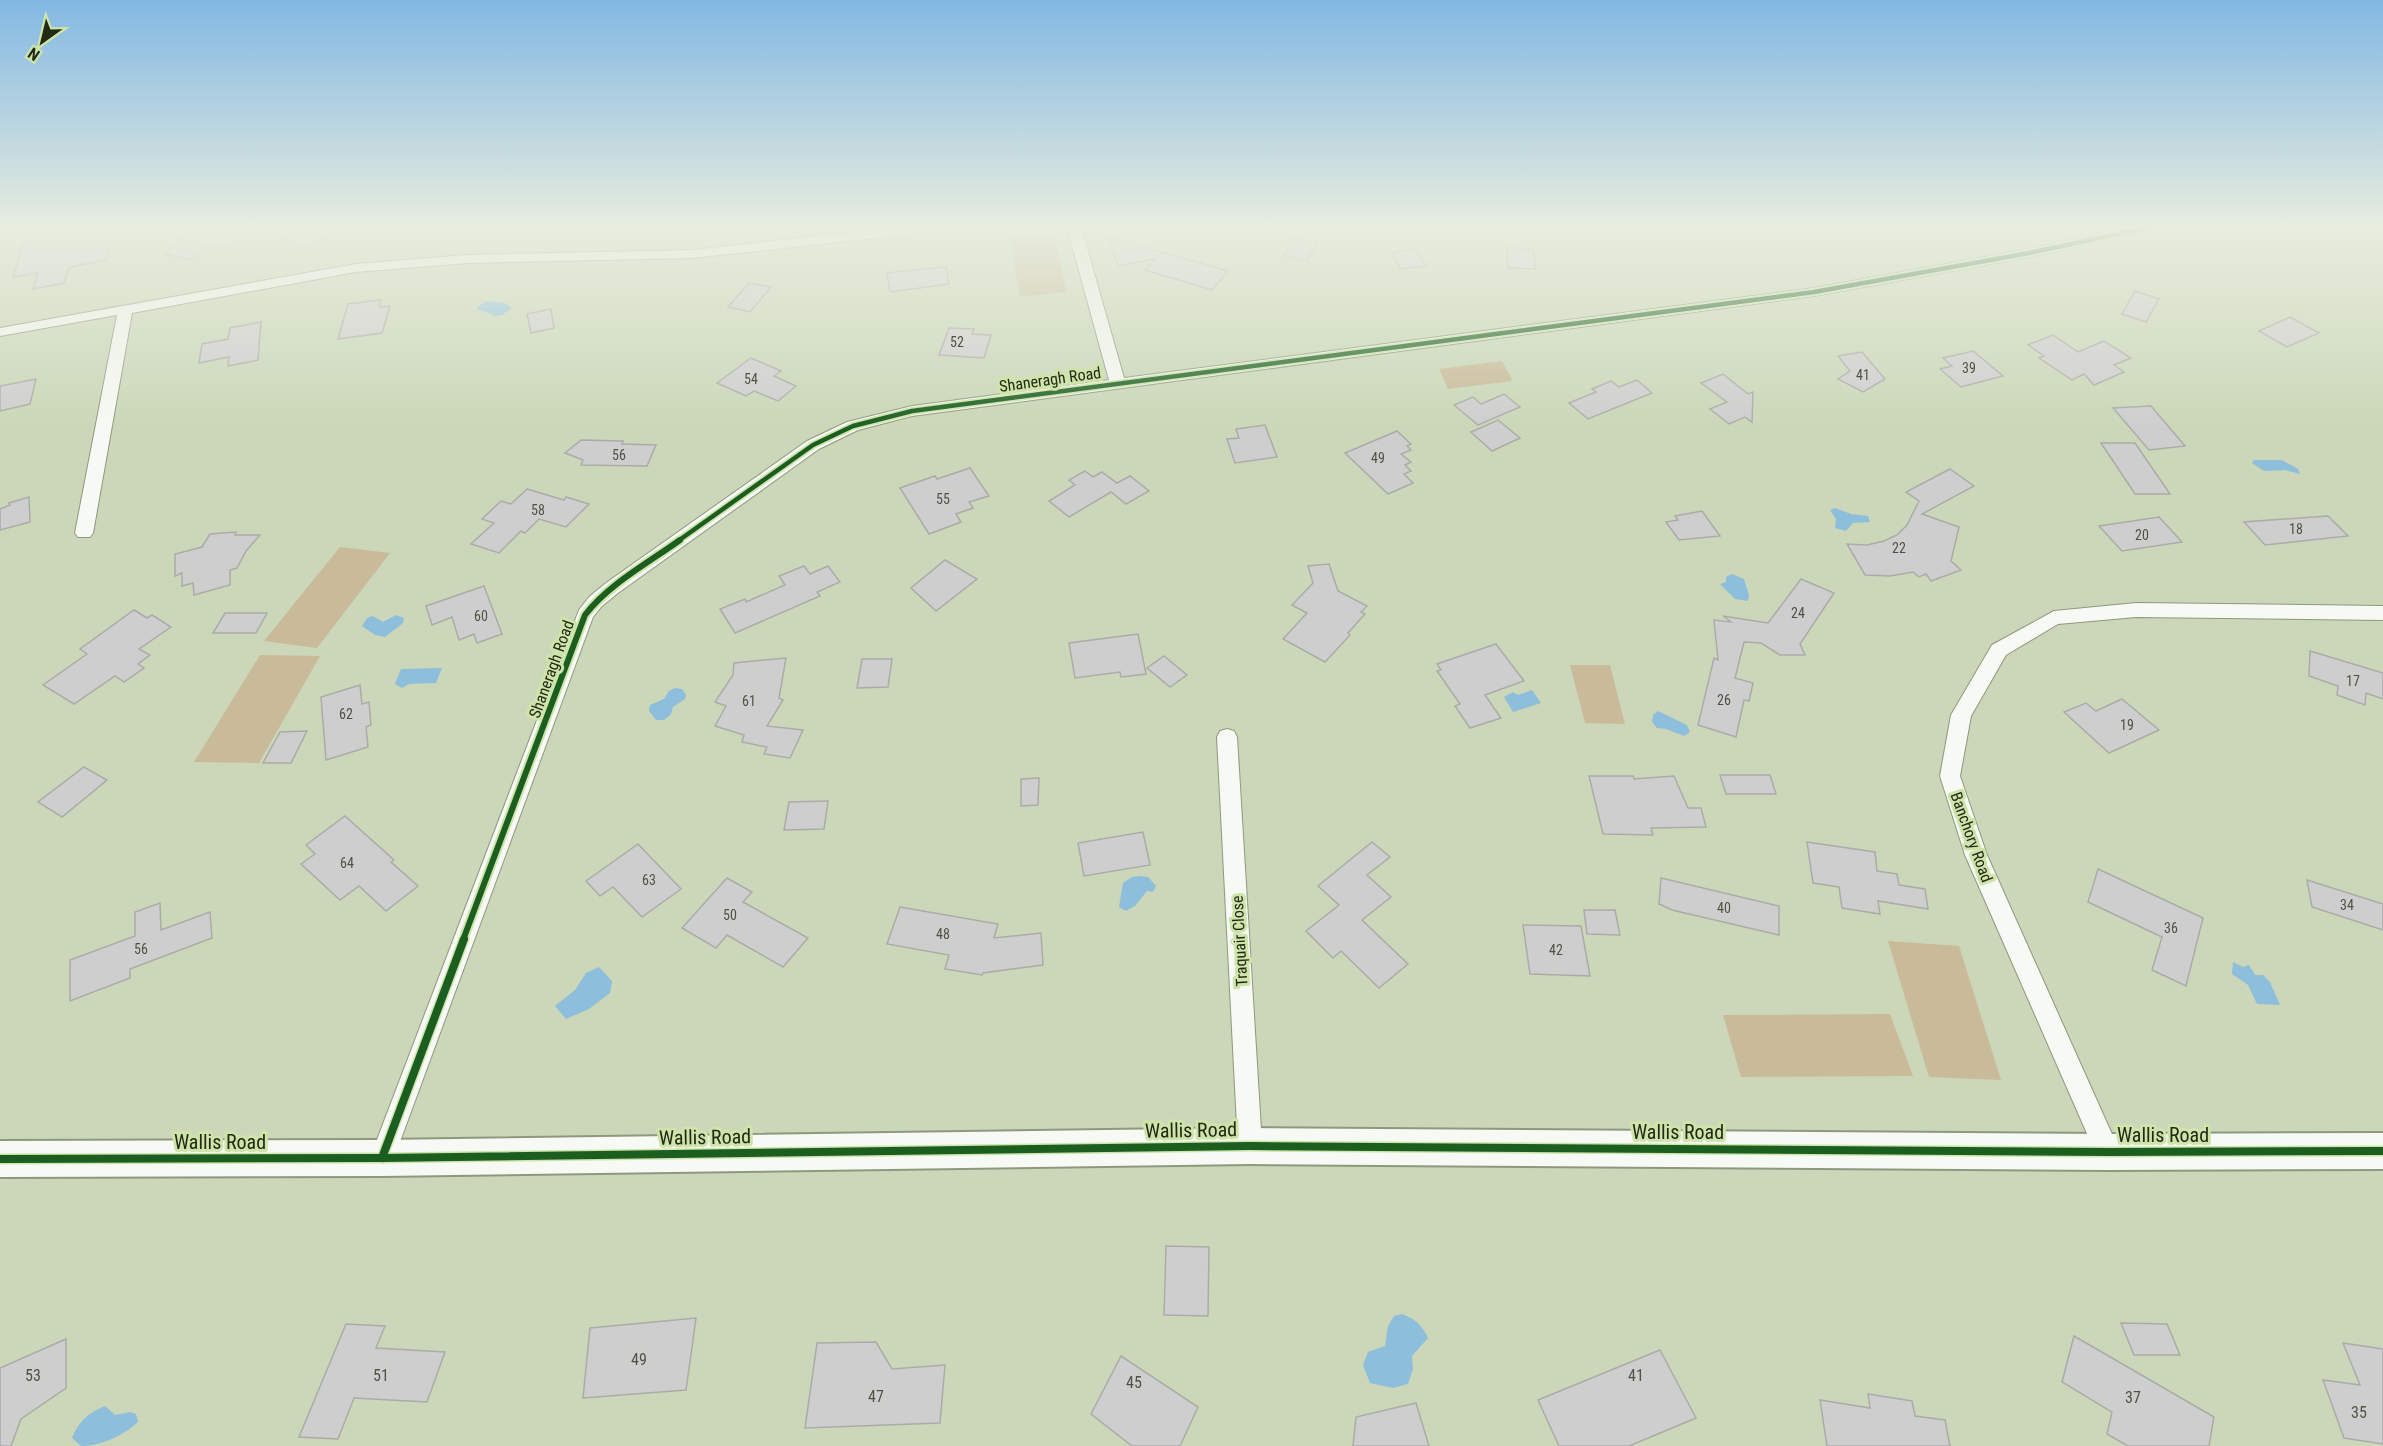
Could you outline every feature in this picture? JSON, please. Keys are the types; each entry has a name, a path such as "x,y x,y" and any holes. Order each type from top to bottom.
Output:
{"street":[{"path":"0,332 211,294"},
{"path":"1093,294 1118,383"},
{"name":"Shaneragh Road","path":"382,1158 585,615 595,602 813,445 853,426 912,411 1796,294"},
{"path":"84,533 125,310"},
{"name":"Banchory Road","path":"2108,1152 1976,855 1950,776 1961,715 1999,650 2054,618 2136,610 2383,613"},
{"name":"Traquair Close","path":"1227,737 1250,1146"},
{"name":"Wallis Road","path":"0,1159 382,1158 1250,1146 2108,1152 2383,1151"}],"shaded area":[{"path":"1020,294 1043,294 1020,297"},
{"path":"1502,361 1513,381 1448,389 1439,369"},
{"path":"340,547 390,553 317,648 264,641"},
{"path":"260,655 320,656 259,763 194,762"},
{"path":"1570,665 1610,665 1625,724 1585,723"},
{"path":"1888,941 1959,946 2001,1080 1929,1077"},
{"path":"1890,1014 1913,1076 1741,1077 1723,1015"}],"water":[{"path":"489,301 504,303 512,308 502,315 492,316 492,314 476,309"},
{"path":"2254,460 2282,460 2298,469 2300,474 2285,470 2264,471 2252,463"},
{"path":"1835,508 1851,514 1868,516 1870,522 1853,523 1846,531 1835,528 1836,519 1830,510"},
{"path":"1732,574 1744,579 1749,595 1748,601 1735,599 1720,584 1726,582 1726,577"},
{"path":"396,615 404,618 403,623 385,637 375,635 362,626 367,618 373,616 383,622"},
{"path":"442,668 436,683 409,684 402,688 395,684 401,669"},
{"path":"675,688 682,689 686,695 685,699 673,707 671,714 664,720 656,720 649,711 650,705 664,699 669,691"},
{"path":"1532,690 1541,703 1513,712 1504,697 1513,692 1518,695"},
{"path":"1658,711 1687,725 1690,732 1684,736 1657,728 1652,722 1653,715"},
{"path":"1132,877 1148,877 1156,886 1153,892 1147,891 1135,906 1126,911 1119,907 1123,883"},
{"path":"2233,962 2243,967 2249,965 2255,975 2263,975 2270,982 2280,1005 2257,1004 2248,985 2232,974"},
{"path":"599,967 612,981 610,993 589,1009 566,1019 555,1006 575,990 586,973"},
{"path":"1402,1314 1418,1323 1428,1338 1412,1356 1413,1369 1408,1384 1393,1388 1370,1383 1363,1365 1368,1352 1385,1346 1388,1326 1394,1316"},
{"path":"105,1406 115,1415 130,1412 136,1414 138,1422 126,1432 111,1439 81,1446 72,1438 81,1422"}],"building":[{"path":"739,294 765,294 750,312 728,307"},
{"path":"2133,294 2145,294 2159,299 2146,322 2122,314"},
{"path":"381,300 379,307 390,306 382,333 338,339 348,304"},
{"path":"551,309 554,328 531,333 527,314"},
{"path":"2290,317 2319,333 2287,347 2259,331"},
{"path":"261,322 258,360 228,366 229,357 199,363 202,344 228,339 230,328"},
{"path":"949,328 974,329 972,334 991,335 984,358 939,355"},
{"path":"2053,335 2078,352 2104,341 2131,358 2114,365 2124,372 2094,385 2084,374 2072,380 2039,358 2044,356 2028,345"},
{"path":"1973,351 2003,376 1961,387 1940,369 1952,366 1943,358"},
{"path":"1862,352 1885,379 1863,392 1838,379 1850,371 1838,356"},
{"path":"751,358 781,371 774,376 796,386 778,401 754,391 746,396 717,383"},
{"path":"1723,374 1748,394 1753,392 1752,422 1745,417 1729,424 1710,409 1727,402 1701,383"},
{"path":"36,379 30,404 0,411 0,386"},
{"path":"1637,380 1652,393 1588,419 1569,403 1596,392 1592,389 1611,381 1619,387"},
{"path":"1504,394 1520,407 1478,425 1454,405 1473,397 1481,404"},
{"path":"2151,406 2185,446 2149,450 2113,408"},
{"path":"1498,420 1520,438 1492,451 1471,432"},
{"path":"1265,425 1277,457 1235,463 1227,439 1239,438 1236,429"},
{"path":"1397,431 1411,444 1407,446 1411,450 1401,454 1411,462 1405,465 1411,471 1404,474 1413,483 1388,494 1345,453"},
{"path":"581,440 656,445 647,466 581,465 583,460 565,453"},
{"path":"2101,443 2135,443 2170,494 2135,494"},
{"path":"970,468 989,496 969,502 973,508 956,514 961,522 929,534 900,488 935,476 937,479"},
{"path":"1950,469 1974,486 1922,514 1959,527 1951,561 1961,570 1931,581 1926,574 1919,577 1913,572 1890,576 1865,575 1847,544 1867,545 1897,535 1907,525 1919,501 1906,492"},
{"path":"1085,471 1093,477 1102,472 1117,483 1130,476 1149,491 1126,504 1111,492 1069,517 1049,501 1075,485 1069,480"},
{"path":"527,489 564,500 566,497 589,504 566,527 539,519 525,533 521,531 499,553 471,544 494,523 482,519 501,501 511,504"},
{"path":"29,497 30,522 0,530 0,509 10,505 9,503"},
{"path":"1702,511 1720,536 1679,540 1666,522 1678,520 1675,516"},
{"path":"2328,516 2348,536 2265,545 2244,522"},
{"path":"2159,517 2182,542 2122,551 2099,526"},
{"path":"236,532 235,535 260,535 246,551 237,568 230,570 230,585 194,595 193,583 182,586 182,573 175,576 175,554 202,547 210,534"},
{"path":"945,560 977,579 936,611 911,588"},
{"path":"1329,564 1338,591 1367,606 1361,612 1365,614 1348,633 1350,635 1325,662 1283,639 1307,613 1292,605 1313,583 1308,566"},
{"path":"804,566 810,574 828,566 840,582 817,592 820,596 735,633 720,609 745,599 746,602 785,585 779,576"},
{"path":"1801,579 1834,593 1800,644 1805,655 1780,655 1761,643 1744,642 1735,678 1753,683 1749,701 1744,700 1736,737 1698,725 1714,658 1718,660 1714,620 1731,622 1723,616 1768,623"},
{"path":"484,586 502,634 477,643 474,634 459,640 452,617 432,625 426,606"},
{"path":"134,610 147,618 152,615 171,627 139,649 150,655 138,664 144,668 124,682 115,676 74,704 43,685 87,654 80,649"},
{"path":"225,613 267,613 256,633 213,633"},
{"path":"1138,634 1146,674 1121,677 1120,672 1075,678 1069,643"},
{"path":"1496,644 1524,681 1485,695 1501,718 1470,728 1455,706 1460,704 1437,671 1441,670 1437,664"},
{"path":"2310,651 2383,673 2383,699 2366,693 2365,705 2337,695 2338,686 2309,676"},
{"path":"1164,656 1187,675 1170,687 1147,668"},
{"path":"786,658 779,698 783,700 767,726 803,730 790,758 764,754 767,747 742,742 744,735 715,726 726,706 715,702 733,675 734,663"},
{"path":"862,659 892,659 888,687 857,688"},
{"path":"360,685 362,704 369,702 371,725 366,727 368,747 326,760 321,697"},
{"path":"2122,699 2159,730 2109,753 2064,712 2086,703 2096,711"},
{"path":"307,731 291,763 263,763 280,732"},
{"path":"84,767 107,780 62,817 38,802"},
{"path":"1720,775 1770,775 1776,794 1726,794"},
{"path":"1589,776 1633,776 1634,779 1674,776 1688,808 1701,808 1706,827 1651,828 1653,835 1603,834"},
{"path":"1039,778 1038,805 1021,806 1021,779"},
{"path":"828,801 824,829 784,830 789,802"},
{"path":"345,816 394,860 391,862 418,886 386,911 359,886 340,900 301,864 315,854 306,845"},
{"path":"1143,832 1150,865 1084,876 1078,843"},
{"path":"1372,842 1390,857 1367,875 1391,897 1362,920 1408,964 1379,988 1341,951 1333,958 1306,931 1339,905 1318,886"},
{"path":"1807,842 1875,852 1877,871 1897,874 1899,885 1925,889 1928,909 1878,901 1880,914 1842,908 1839,887 1813,883"},
{"path":"638,844 681,889 642,917 613,887 600,896 586,881"},
{"path":"2098,869 2203,918 2186,986 2152,970 2162,937 2088,902"},
{"path":"727,878 752,892 743,902 808,938 783,967 727,935 716,948 682,928"},
{"path":"1661,878 1779,906 1779,935 1672,910 1659,904"},
{"path":"2307,880 2383,904 2383,930 2312,907"},
{"path":"160,903 161,930 210,912 212,938 130,969 130,978 70,1001 70,960 135,936 135,912"},
{"path":"900,907 998,924 994,938 1041,933 1043,965 983,973 982,975 945,969 949,955 887,944"},
{"path":"1584,910 1615,910 1620,935 1587,934"},
{"path":"1523,925 1581,926 1590,976 1530,974"},
{"path":"1166,1246 1209,1247 1208,1316 1164,1315"},
{"path":"696,1318 686,1390 583,1398 590,1328"},
{"path":"2121,1323 2167,1324 2180,1355 2134,1355"},
{"path":"346,1324 385,1326 376,1348 445,1352 427,1402 354,1398 338,1439 299,1437"},
{"path":"2074,1336 2214,1417 2209,1446 2128,1446 2107,1434 2112,1412 2062,1382"},
{"path":"66,1339 66,1388 21,1419 11,1446 0,1446 0,1368"},
{"path":"876,1342 892,1369 945,1365 940,1423 805,1428 817,1343"},
{"path":"2343,1343 2383,1349 2383,1444 2344,1438 2323,1380 2360,1385"},
{"path":"1660,1350 1696,1418 1629,1446 1559,1446 1538,1400"},
{"path":"1121,1356 1198,1407 1180,1446 1132,1446 1091,1414"},
{"path":"1868,1394 1912,1401 1915,1416 1945,1420 1950,1446 1827,1446 1820,1400 1870,1408"},
{"path":"1416,1403 1429,1446 1353,1446 1356,1417"}],"cycle path":[{"path":"382,1158 585,615 595,602 612,588 813,445 853,426 912,411 1795,294"},
{"path":"0,1159 382,1158 1250,1146 2108,1152 2383,1151"}]}
